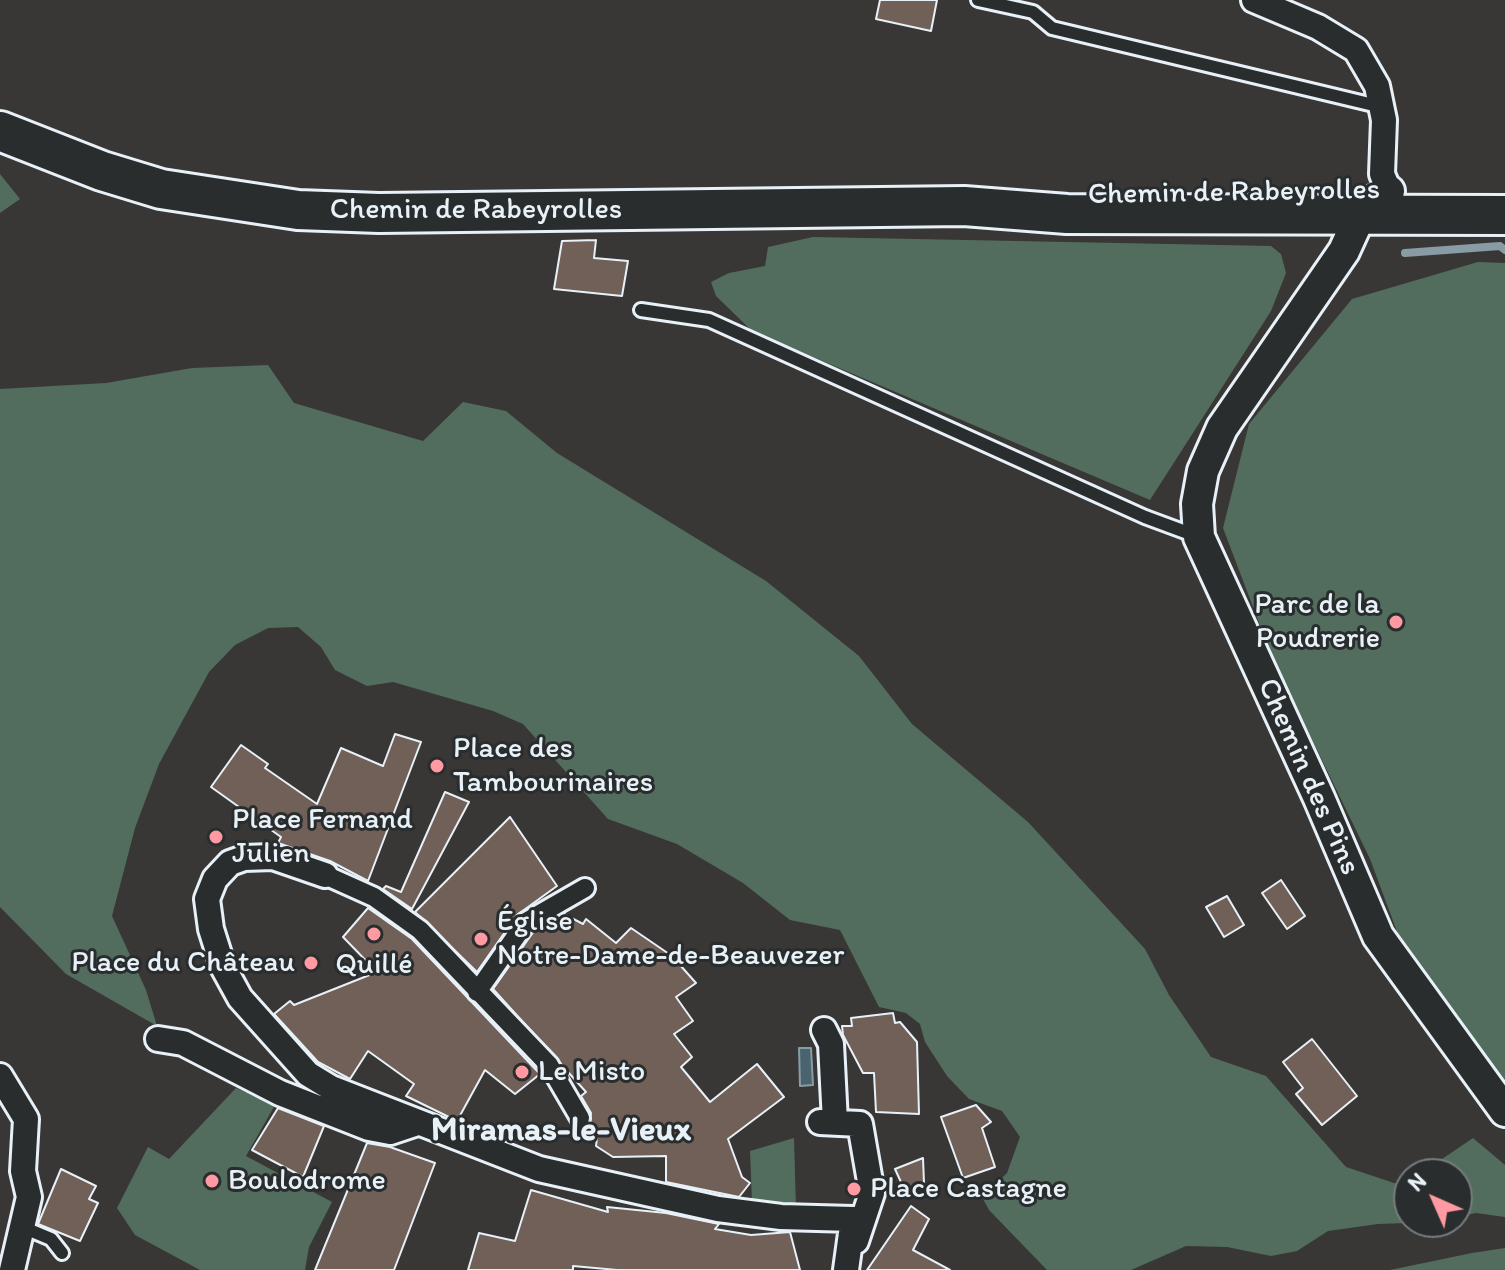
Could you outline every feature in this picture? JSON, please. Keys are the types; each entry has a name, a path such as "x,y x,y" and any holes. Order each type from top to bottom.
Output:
{"main road":[{"name":"Chemin de Rabeyrolles","path":"0,131 102,171 161,189 298,210 379,213 964,206 1067,214 1196,216 1505,191"},
{"name":"Chemin de Rabeyrolles","path":"964,206 1068,195 1378,203 1505,215"}],"street":[{"path":"1254,0 1318,27 1356,50 1377,86 1383,107 1382,174 1378,203 1505,203"},
{"name":"Chemin des Pins","path":"1378,203 1234,407 1214,443 1203,471 1197,504 1199,537 1319,798 1378,936 1505,1111"},
{"path":"580,1118 549,1065 420,930 374,897 325,875 273,857 256,856 230,863 215,879 207,899 211,929 223,967 240,998 308,1074 331,1088 539,1169 688,1202 781,1217 853,1219 846,1270"},
{"path":"477,992 526,922 585,888"},
{"path":"824,1030 831,1044 827,1122 860,1124 872,1193 846,1270"},
{"path":"158,1039 183,1043 280,1093 369,1128 390,1132 417,1123"},
{"path":"0,1076 26,1119 23,1171 29,1197 12,1270"}],"lane":[{"path":"978,0 1033,12 1052,28 1383,107"},
{"path":"641,310 709,320 1145,517 1199,537"},
{"path":"20,1226 51,1239 62,1253"}],"green space":[{"path":"0,174 20,199 0,213"},
{"path":"813,237 1271,246 1281,254 1286,273 1271,311 1150,500 752,331 716,296 711,282 729,273 765,266 768,247"},
{"name":"Parc de la Poudrerie","path":"1478,262 1505,263 1505,1090 1418,988 1370,859 1272,657 1223,528 1249,424 1352,299"},
{"path":"268,365 294,403 423,441 463,402 506,411 557,453 766,581 859,656 912,724 1028,822 1145,949 1169,995 1211,1057 1266,1076 1346,1167 1393,1183 1393,1224 1328,1231 1297,1251 1271,1256 1227,1247 1186,1246 1131,1270 1047,1270 989,1210 982,1197 1007,1173 1020,1137 1002,1111 969,1099 947,1076 925,1042 920,1024 906,1013 879,1007 840,930 790,920 743,883 677,844 608,819 523,724 493,711 393,682 367,686 335,670 321,647 298,627 268,628 235,645 209,672 159,764 135,828 112,916 146,990 157,1026 66,974 0,907 0,389 106,383 192,368"},
{"name":"Boulodrome","path":"236,1088 275,1105 246,1156 332,1202 309,1247 305,1270 200,1270 135,1235 117,1208 148,1147 169,1159"},
{"path":"794,1138 796,1209 752,1203 750,1151"},
{"path":"1473,1138 1505,1165 1505,1217 1473,1214 1473,1158 1444,1158"},
{"path":"1505,1248 1505,1270 1390,1270 1472,1253"}],"water":[{"path":"799,1048 811,1048 813,1085 800,1086"}],"building":[{"path":"880,0 937,0 931,31 876,19"},
{"path":"596,240 594,258 628,261 622,296 554,289 562,241"},
{"path":"395,734 421,742 368,881 330,861 278,843 281,837 211,787 241,745 268,764 265,768 317,804 341,748 383,766"},
{"path":"445,792 469,802 412,909 383,889 386,886 401,892"},
{"path":"510,817 557,886 517,915 477,972 415,912"},
{"path":"1281,880 1305,916 1287,929 1262,893"},
{"path":"1227,896 1244,925 1224,937 1206,907"},
{"path":"368,908 412,939 540,1074 515,1094 485,1070 457,1121 406,1096 414,1084 368,1051 350,1079 318,1062 274,1014 290,1001 294,1005 377,972 343,937"},
{"path":"564,914 583,924 586,919 616,943 631,928 672,956 696,983 676,997 693,1021 674,1034 692,1057 681,1067 710,1102 757,1064 784,1097 728,1139 742,1177 750,1183 739,1197 666,1182 666,1156 613,1157 596,1146 597,1138 589,1126 591,1113 581,1096 586,1092 493,989 534,931"},
{"path":"893,1013 895,1023 900,1022 917,1042 919,1114 876,1112 874,1073 863,1073 843,1035 842,1026 852,1026 851,1018"},
{"path":"1312,1039 1357,1096 1322,1125 1296,1094 1303,1088 1283,1062"},
{"path":"976,1105 991,1122 982,1128 995,1167 963,1178 941,1117"},
{"path":"278,1108 324,1126 303,1177 252,1150"},
{"path":"367,1143 390,1147 435,1163 394,1270 315,1270"},
{"path":"923,1158 924,1183 905,1191 895,1169"},
{"path":"61,1169 96,1186 89,1199 98,1203 80,1241 38,1224"},
{"path":"531,1190 608,1212 607,1207 666,1213 719,1224 715,1229 751,1235 790,1232 800,1270 617,1270 573,1266 573,1270 468,1270 479,1233 515,1241"},
{"path":"911,1206 929,1219 913,1250 950,1270 867,1270"}],"waterway":[{"path":"1405,253 1500,246 1505,250"}],"place":[{"name":"Parc de la Poudrerie","path":"1396,622"},
{"name":"Place des Tambourinaires","path":"437,766"},
{"name":"Place Fernand Julien","path":"216,837"},
{"name":"Quillé","path":"374,934"},
{"name":"Église Notre-Dame-de-Beauvezer","path":"481,939"},
{"name":"Place du Château","path":"311,963"},
{"name":"Le Misto","path":"522,1072"},
{"name":"Boulodrome","path":"212,1181"},
{"name":"Place Castagne","path":"854,1189"}],"district":[{"name":"Miramas-le-Vieux","path":"561,1131"}]}
